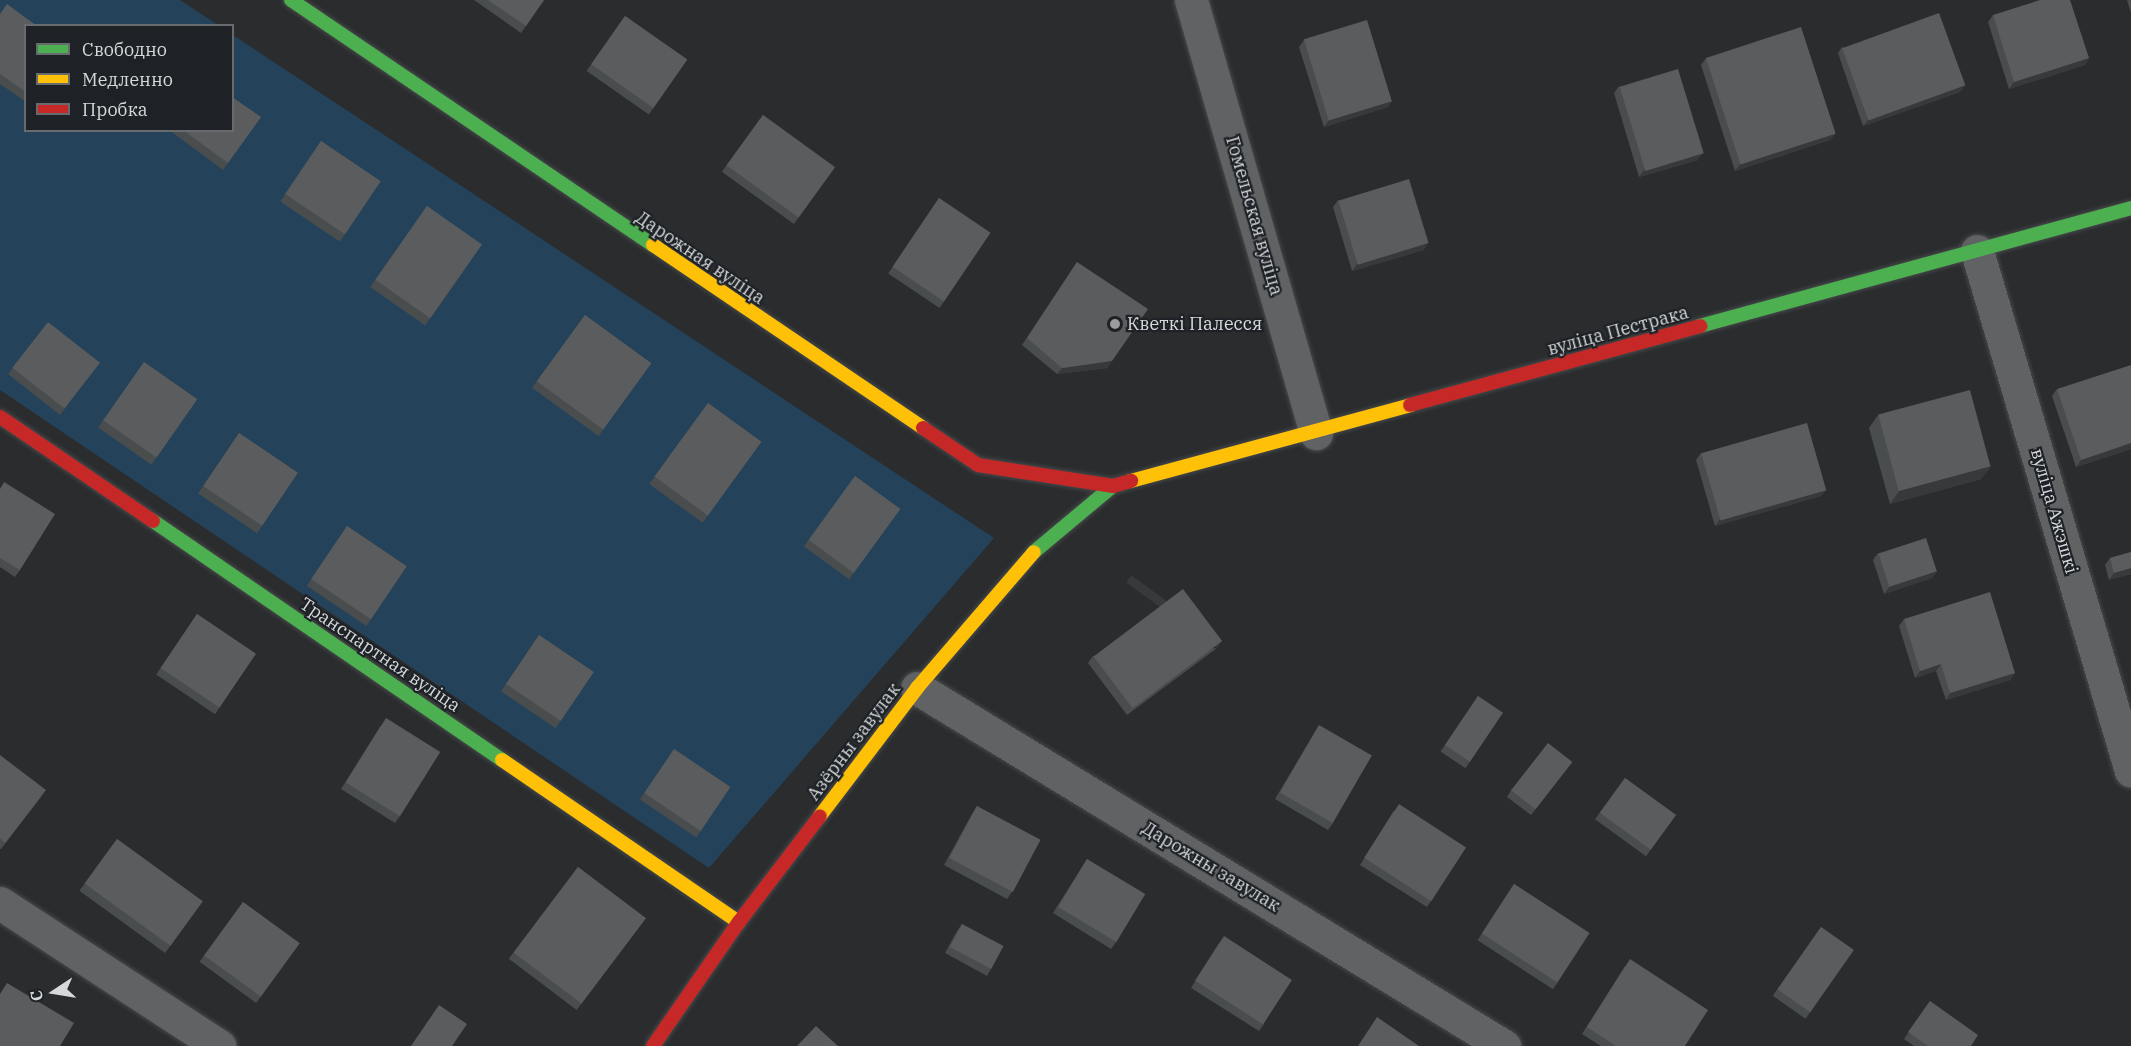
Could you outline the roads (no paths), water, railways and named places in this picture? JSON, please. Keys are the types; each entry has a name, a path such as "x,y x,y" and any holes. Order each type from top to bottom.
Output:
{"street":[{"name":"Дарожная вуліца","path":"291,0 978,465 1113,486"},
{"name":"Гомельская вуліца","path":"1191,0 1316,433"},
{"name":"вуліца Пестрака","path":"1113,486 1316,433 2131,208"},
{"name":"вуліца Ажэшкі","path":"1977,251 2131,771"},
{"name":"Транспартная вуліца","path":"0,417 740,922"},
{"name":"Азёрны завулак","path":"653,1046 740,922 917,688 1020,566 1066,522 1113,486"},
{"name":"Дарожны завулак","path":"917,688 1504,1046"},
{"path":"0,903 219,1046"}],"place":[{"name":"Кветкі Палесся","path":"1115,324"}]}
